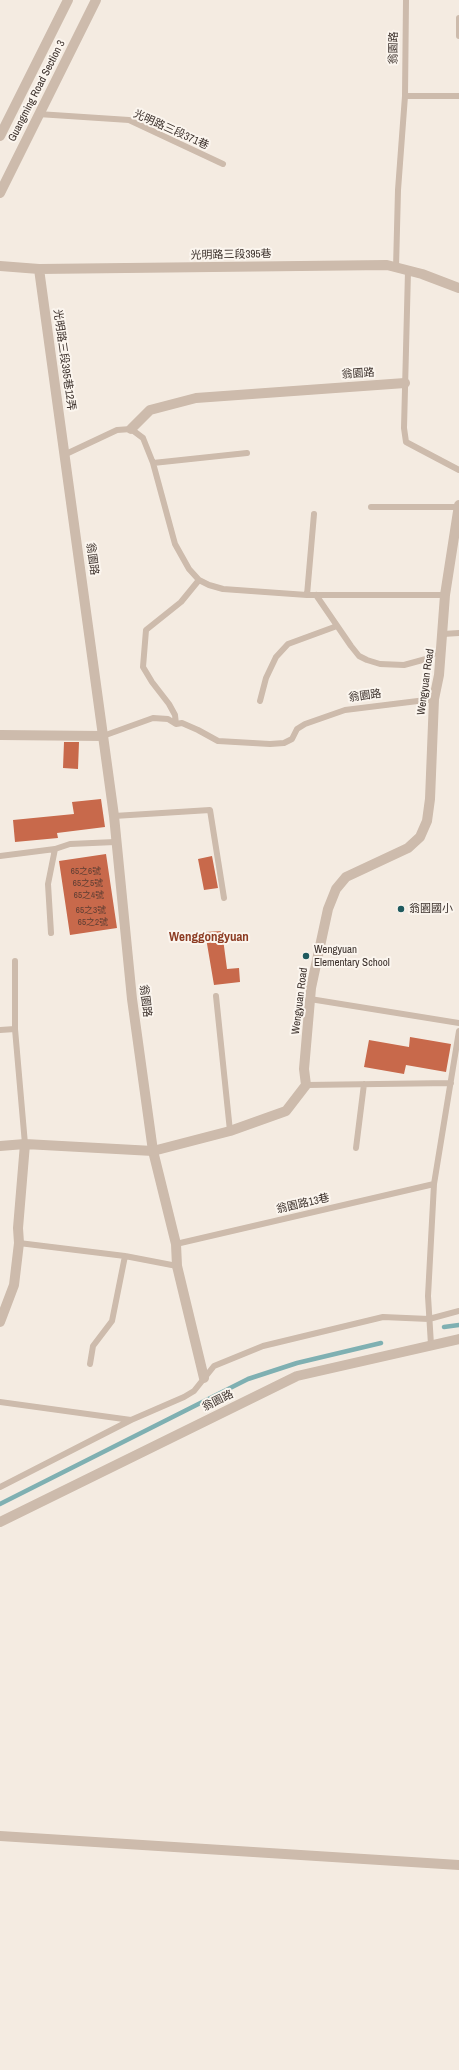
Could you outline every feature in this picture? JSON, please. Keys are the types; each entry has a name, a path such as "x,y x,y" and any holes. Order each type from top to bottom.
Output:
{"street":[{"name":"Guangming Road Section 3","path":"0,136 68,0"},
{"name":"Guangming Road Section 3","path":"0,193 96,0"},
{"name":"光明路三段395巷","path":"0,266 39,269 387,265 459,288"},
{"name":"光明路三段395巷12弄","path":"39,269 66,454"},
{"name":"翁園路","path":"131,429 150,410 196,398 405,383"},
{"name":"翁園路","path":"66,454 114,816 115,842 132,999 154,1151 176,1244 177,1266 204,1378"},
{"name":"Wengyuan Road","path":"306,1085 304,1069 311,988 328,909 336,889 351,875 408,848 420,836 427,821 430,798 434,699 440,676 443,648 445,595 458,506"},
{"name":"翁園路","path":"0,735 103,736"},
{"path":"0,1146 25,1144 154,1151 230,1131 286,1111 306,1085"},
{"path":"0,1322 14,1285 19,1243 18,1228 25,1144"},
{"name":"翁園路","path":"0,1522 296,1376 459,1338"},
{"path":"0,1836 459,1865"}],"lane":[{"name":"翁園路","path":"396,268 398,190 405,96 406,0"},
{"path":"459,18 459,36"},
{"path":"405,96 459,96"},
{"name":"光明路三段371巷","path":"38,114 129,120 223,164"},
{"path":"408,271 404,428 406,442 459,470"},
{"path":"66,454 117,430 131,429 143,438 153,462 175,544 189,568 199,580 209,585 223,589 307,595 445,595"},
{"path":"153,462 247,453"},
{"path":"371,507 458,506"},
{"path":"307,595 314,514"},
{"path":"176,724 175,715 169,704 152,682 143,667 146,630 181,602 199,580"},
{"path":"316,595 359,656 380,664 404,665 426,659 443,648"},
{"path":"260,701 266,678 276,657 288,644 337,626"},
{"path":"443,634 459,633"},
{"name":"翁園路","path":"103,736 153,718 168,719 176,724 182,723 218,741 270,744 284,743 292,739 297,729 305,724 345,710 434,699"},
{"path":"114,816 210,810 224,898"},
{"path":"0,856 55,849 70,844 115,842"},
{"path":"51,933 48,884 55,849"},
{"path":"15,961 15,1029 25,1144"},
{"path":"216,996 230,1131"},
{"path":"310,999 459,1023"},
{"path":"0,1030 15,1029"},
{"path":"431,1345 428,1296 434,1184 459,1031"},
{"path":"306,1085 451,1083"},
{"path":"356,1148 364,1084"},
{"name":"翁園路13巷","path":"176,1244 434,1184"},
{"path":"19,1243 125,1256 177,1266"},
{"path":"90,1364 93,1346 112,1321 125,1256"},
{"path":"0,1487 131,1420 184,1397 194,1391 214,1366 263,1346 383,1317 429,1318 459,1311"},
{"path":"0,1402 131,1420"}],"building":[{"path":"64,742 79,742 78,769 63,768"},
{"path":"101,799 105,827 57,833 58,838 15,842 13,820 74,814 72,802"},
{"path":"106,854 117,928 70,935 59,861"},
{"path":"212,856 218,888 204,890 198,859"},
{"path":"222,931 227,969 239,968 240,982 214,985 205,932"},
{"path":"410,1037 451,1044 446,1072 406,1065 404,1074 364,1067 369,1040 409,1047"}],"waterway":[{"path":"444,1327 459,1325"},
{"path":"0,1504 248,1379 297,1363 381,1343"}],"place":[{"name":"翁園國小","path":"401,909"},
{"name":"Wengyuan Elementary School","path":"306,956"}],"district":[{"name":"Wenggongyuan","path":"209,938"}]}
